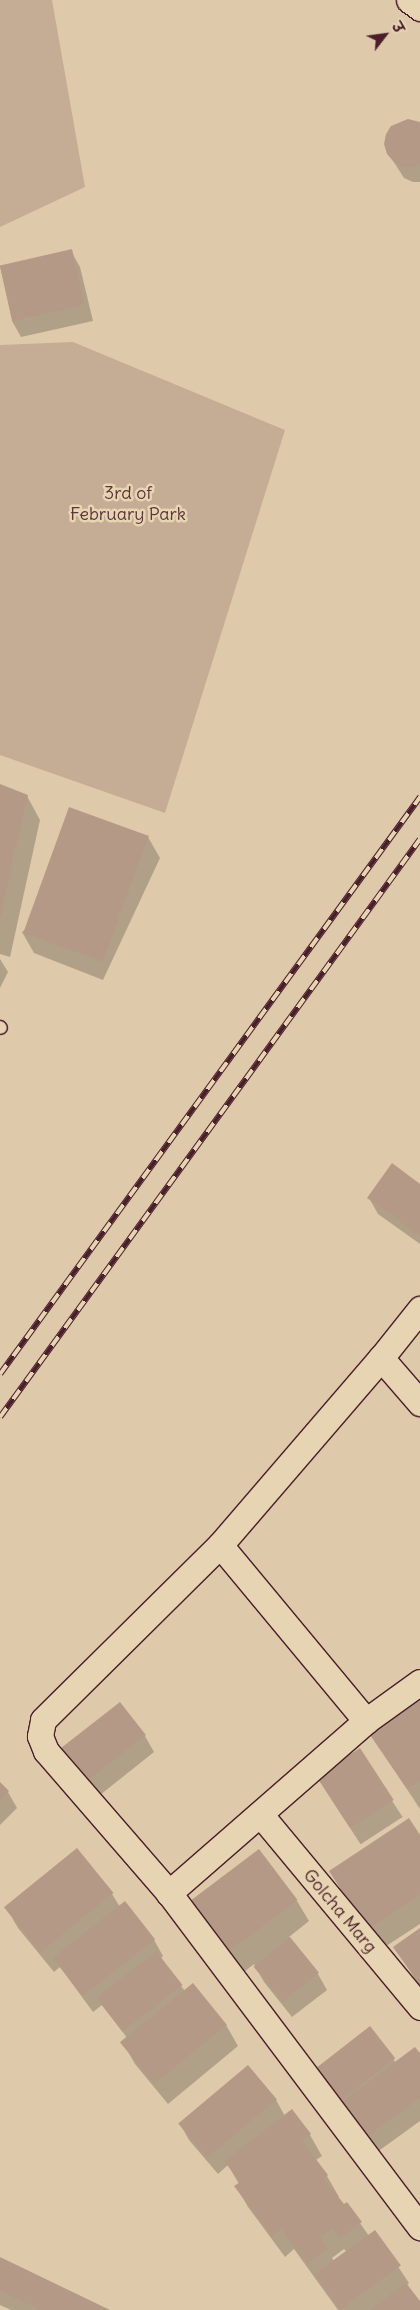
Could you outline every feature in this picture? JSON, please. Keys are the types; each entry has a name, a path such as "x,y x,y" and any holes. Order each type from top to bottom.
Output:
{"street":[{"path":"409,0 420,8"},
{"path":"420,1309 381,1358 220,1545 56,1705 43,1720 40,1736 46,1750 169,1893 420,2227"},
{"path":"381,1358 420,1402"},
{"path":"220,1545 366,1721"},
{"path":"169,1893 366,1721 420,1682"},
{"name":"Golcha Marg","path":"260,1814 420,2007"}],"green space":[{"path":"0,0 52,0 85,187 0,227"},
{"name":"3rd of February Park","path":"73,342 285,430 165,813 0,755 0,345"}],"building":[{"path":"408,119 420,122 420,164 414,167 403,167 394,162 387,154 384,144 386,134 391,126"},
{"path":"72,249 85,305 13,321 0,266"},
{"path":"0,784 28,795 1,916 0,916"},
{"path":"69,807 149,836 103,962 23,933"},
{"path":"392,1163 420,1184 420,1236 367,1198"},
{"path":"420,1697 420,1781 407,1789 368,1732"},
{"path":"120,1702 146,1735 79,1787 53,1754"},
{"path":"360,1748 394,1800 350,1828 316,1776"},
{"path":"0,1782 9,1791 0,1800"},
{"path":"409,1818 420,1835 420,1895 367,1930 329,1871"},
{"path":"77,1848 114,1893 40,1952 4,1907"},
{"path":"259,1849 298,1900 230,1951 191,1900"},
{"path":"125,1901 155,1940 83,1996 53,1958"},
{"path":"420,1928 420,1985 393,1947"},
{"path":"290,1937 319,1973 282,2002 253,1967"},
{"path":"156,1951 182,1985 123,2032 96,1998"},
{"path":"193,1983 227,2025 154,2084 120,2042"},
{"path":"370,2026 395,2058 335,2105 310,2073"},
{"path":"415,2047 420,2053 420,2098 363,2140 337,2105"},
{"path":"248,2065 277,2099 207,2158 178,2123"},
{"path":"292,2109 311,2134 302,2141 328,2175 324,2179 344,2204 347,2202 362,2222 340,2239 332,2229 320,2237 328,2248 307,2264 281,2229 272,2237 234,2186 240,2182 224,2161"},
{"path":"375,2230 401,2266 340,2310 314,2274"},
{"path":"0,2257 110,2310 41,2310 0,2291"},
{"path":"406,2283 420,2301 420,2310 370,2310"}],"railway":[{"path":"0,1374 420,797"},
{"path":"0,1417 420,839"}]}
